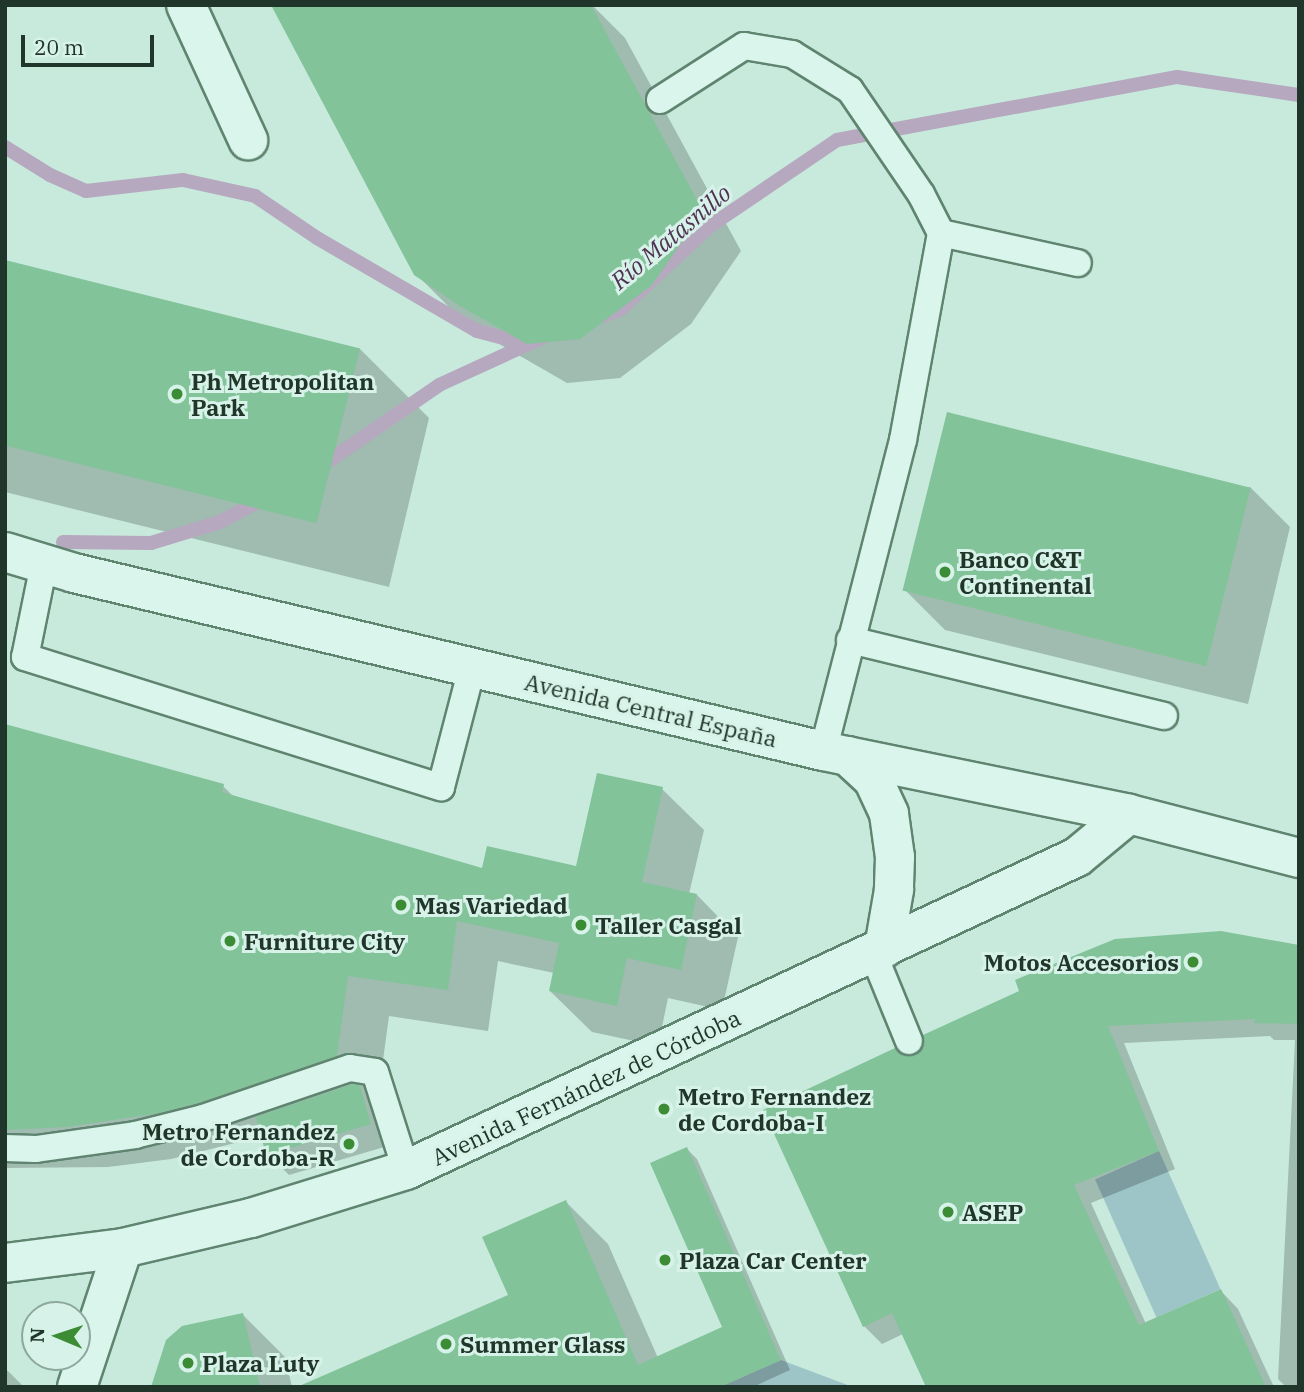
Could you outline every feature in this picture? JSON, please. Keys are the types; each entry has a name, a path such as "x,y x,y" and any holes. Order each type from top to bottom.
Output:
{"main road":[{"path":"186,5 248,140"},
{"name":"Avenida Central España","path":"5,552 44,564 835,754 1129,814 1299,858"},
{"path":"835,754 873,779 889,814 895,857 894,890 879,950"},
{"name":"Avenida Fernández de Córdoba","path":"5,1263 123,1248 251,1218 405,1170 1077,857 1129,814"},
{"path":"77,1387 123,1248"}],"lane":[{"path":"660,100 744,46 792,54 850,90 921,194 941,233 903,440 850,640 835,754"},
{"path":"941,233 1078,263"},
{"path":"44,564 25,657 441,787 472,668"},
{"path":"850,640 1164,716"},
{"path":"879,950 909,1041"},
{"path":"5,1148 36,1149 135,1135 203,1118 350,1068 375,1072 405,1170"}],"shaded area":[{"path":"1159,1151 1220,1289 1156,1317 1095,1179"},
{"path":"781,1360 853,1387 720,1387"}],"building":[{"path":"271,5 591,5 703,211 652,285 580,339 527,344 460,306 414,275"},
{"name":"Ph Metropolitan Park","path":"5,260 360,349 317,523 5,446"},
{"path":"947,412 1251,488 1206,666 902,591"},
{"name":"Furniture City","path":"5,724 224,784 222,792 482,868 487,846 576,866 597,773 663,787 642,882 697,894 681,970 627,958 617,1006 549,991 559,943 457,921 448,990 348,976 337,1056 199,1103 160,1113 66,1127 5,1130"},
{"name":"ASEP","path":"1221,931 1299,945 1299,1024 1254,1023 1255,1019 1108,1026 1159,1151 1074,1185 1139,1325 1221,1289 1266,1387 926,1387 892,1313 863,1327 763,1110 895,1048 906,1056 916,1055 924,1044 923,1035 1019,991 1015,980 1115,939"},
{"path":"353,1084 360,1086 371,1124 266,1155 256,1117"},
{"path":"687,1147 781,1360 720,1387 297,1387 508,1295 482,1237 566,1200 638,1365 722,1327 650,1163"},
{"path":"243,1313 260,1387 151,1387 166,1340 182,1326"}],"waterway":[{"name":"Río Matasnillo","path":"603,316 621,309 710,226 837,140 1177,77 1299,95"},
{"path":"5,147 50,175 86,191 183,180 255,196 317,238 477,331 526,344"},
{"name":"Río Matasnillo","path":"317,469 439,385 544,337"},
{"name":"Río Matasnillo","path":"63,542 151,543 220,522 272,494"}],"place":[{"name":"Ph Metropolitan Park","path":"177,394"},
{"name":"Banco C&T Continental","path":"945,572"},
{"name":"Mas Variedad","path":"401,905"},
{"name":"Taller Casgal","path":"581,925"},
{"name":"Furniture City","path":"230,941"},
{"name":"Motos Accesorios","path":"1193,962"},
{"name":"Metro Fernandez de Cordoba-I","path":"664,1109"},
{"name":"Metro Fernandez de Cordoba-R","path":"349,1144"},
{"name":"ASEP","path":"948,1212"},
{"name":"Plaza Car Center","path":"665,1260"},
{"name":"Summer Glass","path":"446,1344"},
{"name":"Plaza Luty","path":"188,1363"}]}
